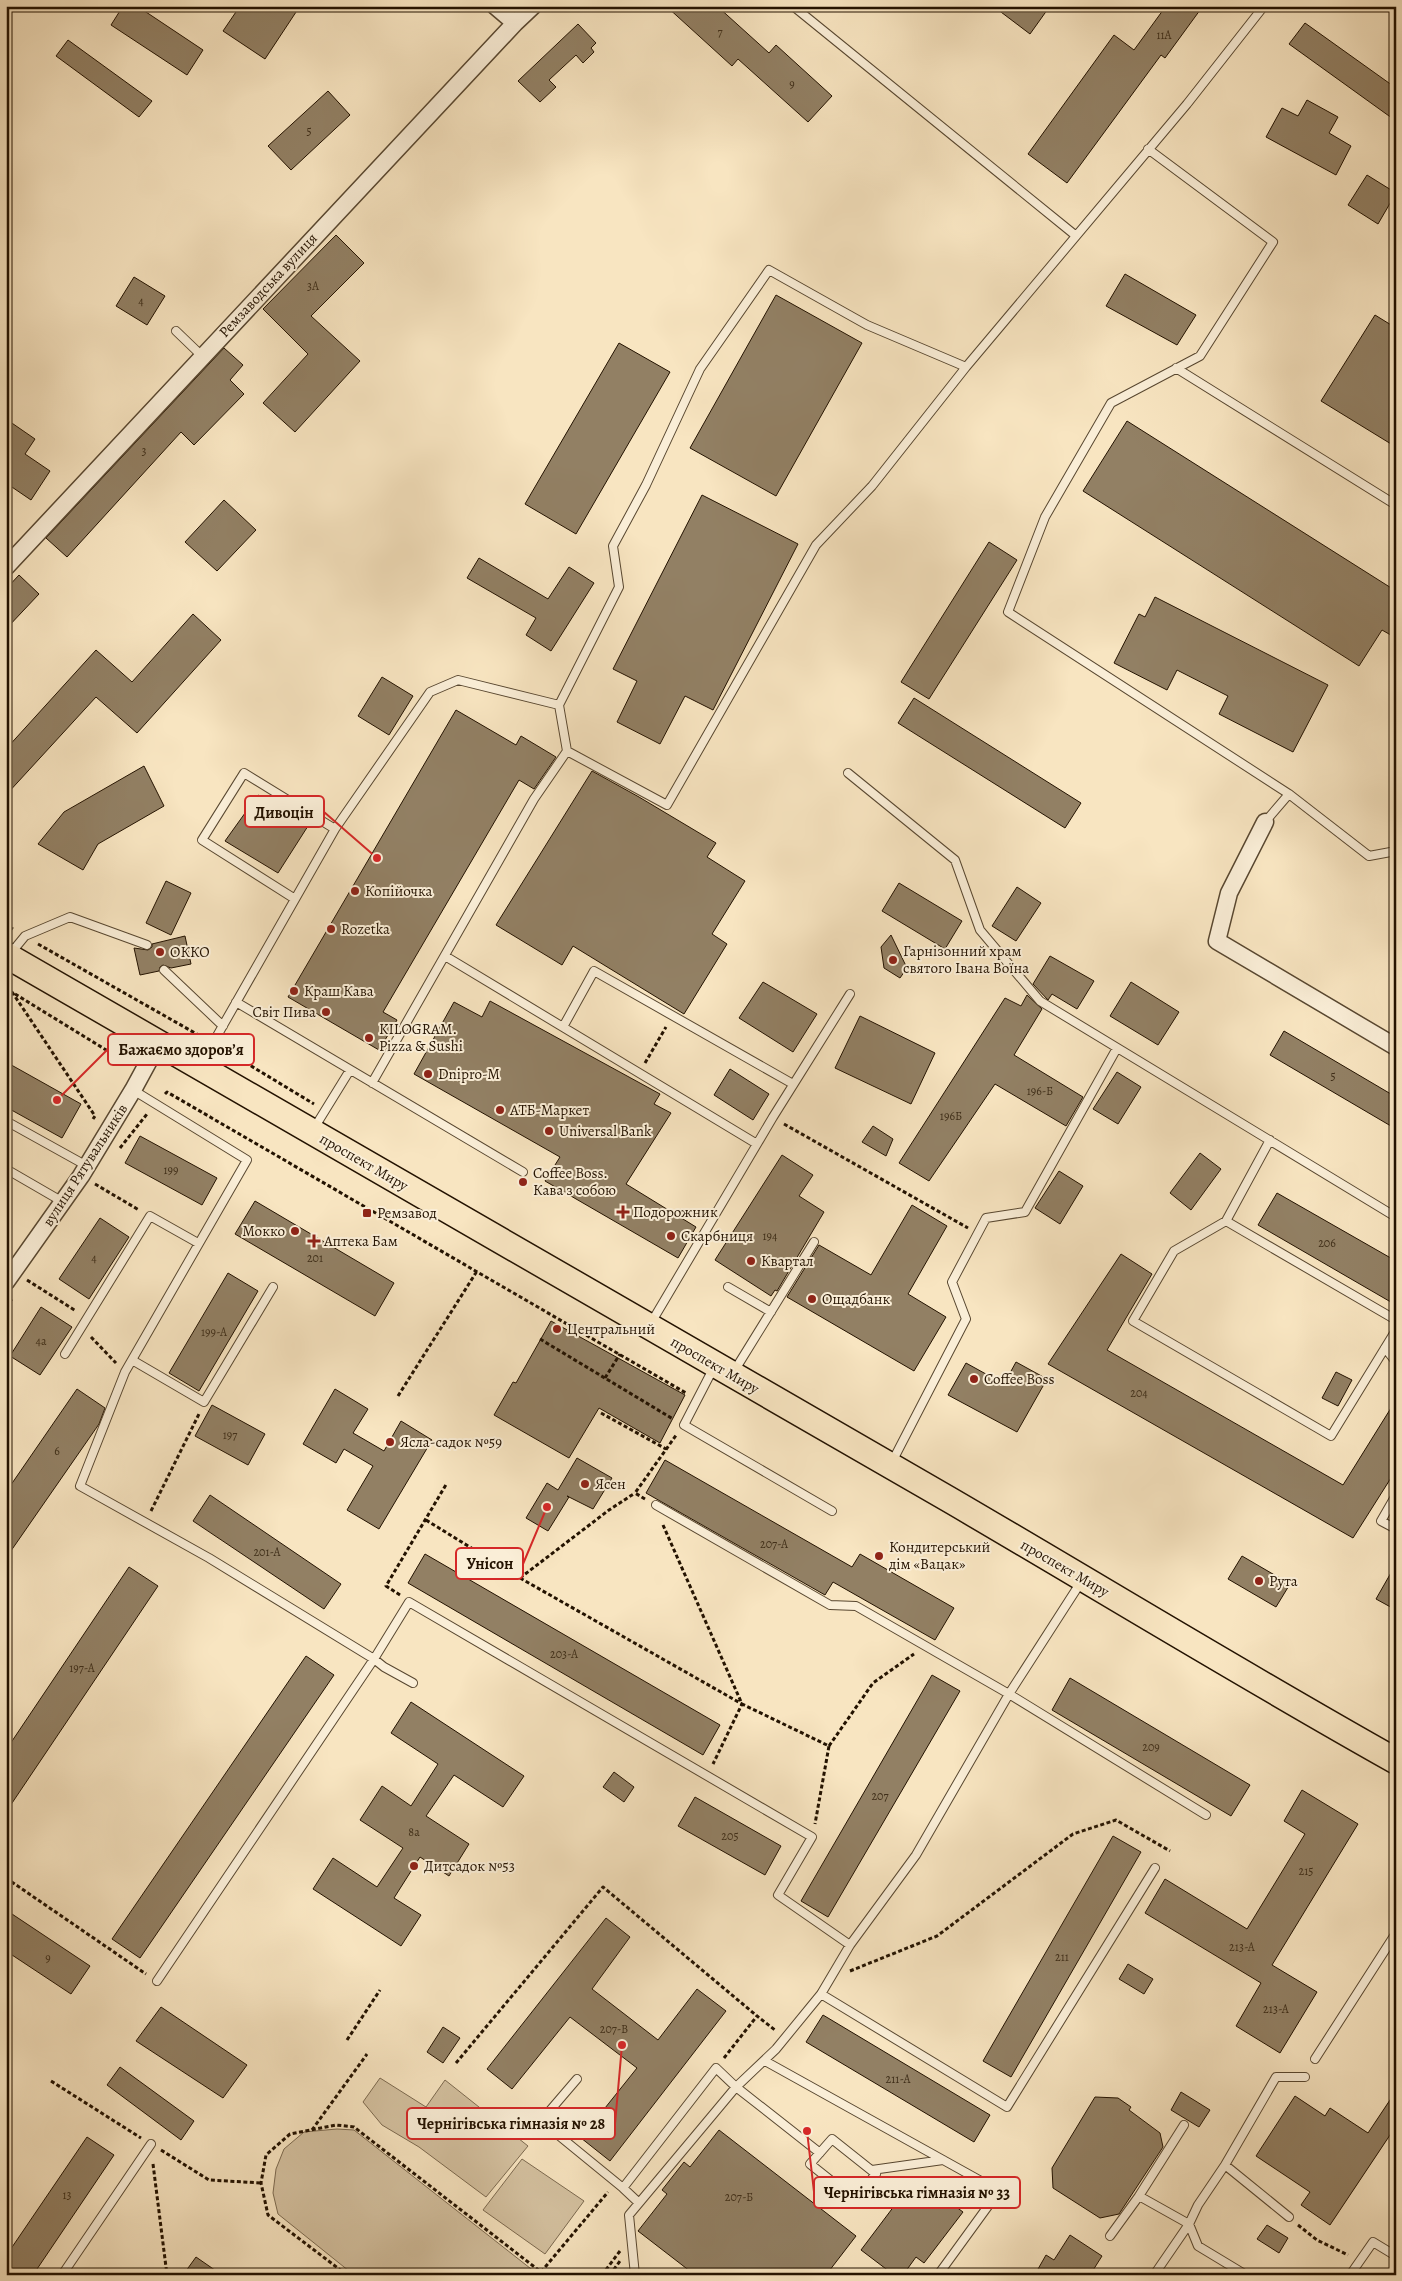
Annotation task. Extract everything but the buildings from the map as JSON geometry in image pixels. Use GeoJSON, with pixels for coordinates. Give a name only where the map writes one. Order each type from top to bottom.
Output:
{"type":"FeatureCollection","features":[{"type":"Feature","properties":{"kind":"main road","name":"проспект Миру"},"geometry":{"type":"LineString","coordinates":[[7,956],[723,1369],[1396,1761]]}},
{"type":"Feature","properties":{"kind":"street"},"geometry":{"type":"LineString","coordinates":[[496,6],[515,22]]}},
{"type":"Feature","properties":{"kind":"street","name":"Ремзаводська вулиця"},"geometry":{"type":"LineString","coordinates":[[6,566],[532,6]]}},
{"type":"Feature","properties":{"kind":"street"},"geometry":{"type":"LineString","coordinates":[[1265,822],[1229,893],[1218,941],[1396,1047]]}},
{"type":"Feature","properties":{"kind":"street","name":"вулиця Рятувальників"},"geometry":{"type":"LineString","coordinates":[[10,1277],[84,1171],[134,1090],[158,1044]]}},
{"type":"Feature","properties":{"kind":"lane"},"geometry":{"type":"LineString","coordinates":[[793,6],[1075,235]]}},
{"type":"Feature","properties":{"kind":"lane"},"geometry":{"type":"LineString","coordinates":[[567,751],[667,805],[816,545],[872,486],[1075,235],[1187,104],[1264,6]]}},
{"type":"Feature","properties":{"kind":"lane"},"geometry":{"type":"LineString","coordinates":[[1148,149],[1273,242],[1200,356],[1111,403],[1045,517],[1008,612],[1289,794],[1369,856],[1396,851]]}},
{"type":"Feature","properties":{"kind":"lane"},"geometry":{"type":"LineString","coordinates":[[372,1083],[534,800],[567,751],[559,706],[619,587],[614,546],[646,485],[700,370],[769,270],[867,325],[966,368]]}},
{"type":"Feature","properties":{"kind":"lane"},"geometry":{"type":"LineString","coordinates":[[176,332],[202,356]]}},
{"type":"Feature","properties":{"kind":"lane"},"geometry":{"type":"LineString","coordinates":[[1176,368],[1396,505]]}},
{"type":"Feature","properties":{"kind":"lane"},"geometry":{"type":"LineString","coordinates":[[199,1068],[335,829],[430,692],[458,680],[559,706]]}},
{"type":"Feature","properties":{"kind":"lane"},"geometry":{"type":"LineString","coordinates":[[295,899],[202,840],[244,773],[335,829]]}},
{"type":"Feature","properties":{"kind":"lane"},"geometry":{"type":"LineString","coordinates":[[848,773],[955,860],[980,930],[1040,1001],[1396,1217]]}},
{"type":"Feature","properties":{"kind":"lane"},"geometry":{"type":"LineString","coordinates":[[1265,822],[1289,794]]}},
{"type":"Feature","properties":{"kind":"lane"},"geometry":{"type":"LineString","coordinates":[[7,956],[25,936],[70,918],[147,945]]}},
{"type":"Feature","properties":{"kind":"lane"},"geometry":{"type":"LineString","coordinates":[[445,956],[758,1144]]}},
{"type":"Feature","properties":{"kind":"lane"},"geometry":{"type":"LineString","coordinates":[[164,970],[222,1026]]}},
{"type":"Feature","properties":{"kind":"lane"},"geometry":{"type":"LineString","coordinates":[[563,1027],[594,971],[793,1084]]}},
{"type":"Feature","properties":{"kind":"lane"},"geometry":{"type":"LineString","coordinates":[[649,1327],[773,1117],[850,994]]}},
{"type":"Feature","properties":{"kind":"lane"},"geometry":{"type":"LineString","coordinates":[[236,1002],[523,1172]]}},
{"type":"Feature","properties":{"kind":"lane"},"geometry":{"type":"LineString","coordinates":[[890,1466],[966,1319],[952,1282],[986,1218],[1025,1212],[1117,1048]]}},
{"type":"Feature","properties":{"kind":"lane"},"geometry":{"type":"LineString","coordinates":[[312,1132],[350,1070]]}},
{"type":"Feature","properties":{"kind":"lane"},"geometry":{"type":"LineString","coordinates":[[134,1090],[247,1160],[125,1372],[80,1486],[210,1558],[384,1667],[413,1683]]}},
{"type":"Feature","properties":{"kind":"lane"},"geometry":{"type":"LineString","coordinates":[[6,1121],[84,1171]]}},
{"type":"Feature","properties":{"kind":"lane"},"geometry":{"type":"LineString","coordinates":[[1270,1140],[1226,1221],[1174,1251],[1133,1321],[1331,1436],[1396,1330]]}},
{"type":"Feature","properties":{"kind":"lane"},"geometry":{"type":"LineString","coordinates":[[6,1169],[64,1202]]}},
{"type":"Feature","properties":{"kind":"lane"},"geometry":{"type":"LineString","coordinates":[[65,1354],[150,1216],[198,1243]]}},
{"type":"Feature","properties":{"kind":"lane"},"geometry":{"type":"LineString","coordinates":[[1226,1221],[1396,1320]]}},
{"type":"Feature","properties":{"kind":"lane"},"geometry":{"type":"LineString","coordinates":[[814,1242],[771,1312],[698,1399],[684,1425],[832,1512]]}},
{"type":"Feature","properties":{"kind":"lane"},"geometry":{"type":"LineString","coordinates":[[728,1287],[771,1312]]}},
{"type":"Feature","properties":{"kind":"lane"},"geometry":{"type":"LineString","coordinates":[[132,1360],[204,1402],[273,1288]]}},
{"type":"Feature","properties":{"kind":"lane"},"geometry":{"type":"LineString","coordinates":[[1385,1348],[1396,1362]]}},
{"type":"Feature","properties":{"kind":"lane"},"geometry":{"type":"LineString","coordinates":[[1396,1494],[1381,1521],[1396,1529]]}},
{"type":"Feature","properties":{"kind":"lane"},"geometry":{"type":"LineString","coordinates":[[656,1505],[830,1605],[856,1606],[1008,1694],[1206,1815]]}},
{"type":"Feature","properties":{"kind":"lane"},"geometry":{"type":"LineString","coordinates":[[635,2275],[629,2215],[736,2087],[765,2061],[821,1994],[850,1945],[916,1855],[1008,1694],[1083,1578]]}},
{"type":"Feature","properties":{"kind":"lane"},"geometry":{"type":"LineString","coordinates":[[157,1981],[374,1659],[408,1602],[812,1837],[778,1895],[850,1945]]}},
{"type":"Feature","properties":{"kind":"lane"},"geometry":{"type":"LineString","coordinates":[[821,1994],[1007,2107],[1155,1868]]}},
{"type":"Feature","properties":{"kind":"lane"},"geometry":{"type":"LineString","coordinates":[[1315,2059],[1396,1932]]}},
{"type":"Feature","properties":{"kind":"lane"},"geometry":{"type":"LineString","coordinates":[[765,2061],[999,2191],[938,2275]]}},
{"type":"Feature","properties":{"kind":"lane"},"geometry":{"type":"LineString","coordinates":[[623,2188],[716,2068],[736,2087],[820,2153]]}},
{"type":"Feature","properties":{"kind":"lane"},"geometry":{"type":"LineString","coordinates":[[1154,2275],[1189,2224],[1198,2205],[1225,2165],[1276,2077],[1305,2077]]}},
{"type":"Feature","properties":{"kind":"lane"},"geometry":{"type":"LineString","coordinates":[[577,2079],[541,2121],[639,2203]]}},
{"type":"Feature","properties":{"kind":"lane"},"geometry":{"type":"LineString","coordinates":[[1110,2236],[1139,2196],[1184,2125]]}},
{"type":"Feature","properties":{"kind":"lane"},"geometry":{"type":"LineString","coordinates":[[832,2139],[876,2174],[854,2199],[810,2164],[820,2153],[832,2139]]}},
{"type":"Feature","properties":{"kind":"lane"},"geometry":{"type":"LineString","coordinates":[[62,2275],[151,2144]]}},
{"type":"Feature","properties":{"kind":"lane"},"geometry":{"type":"LineString","coordinates":[[872,2170],[943,2160]]}},
{"type":"Feature","properties":{"kind":"lane"},"geometry":{"type":"LineString","coordinates":[[1225,2165],[1289,2217]]}},
{"type":"Feature","properties":{"kind":"lane"},"geometry":{"type":"LineString","coordinates":[[1139,2196],[1189,2224],[1198,2246],[1246,2275]]}},
{"type":"Feature","properties":{"kind":"lane"},"geometry":{"type":"LineString","coordinates":[[1350,2275],[1373,2242],[1396,2256]]}},
{"type":"Feature","properties":{"kind":"path"},"geometry":{"type":"LineString","coordinates":[[6,925],[325,1110]]}},
{"type":"Feature","properties":{"kind":"path"},"geometry":{"type":"LineString","coordinates":[[6,989],[143,1073]]}},
{"type":"Feature","properties":{"kind":"path"},"geometry":{"type":"LineString","coordinates":[[12,992],[94,1116],[90,1124]]}},
{"type":"Feature","properties":{"kind":"path"},"geometry":{"type":"LineString","coordinates":[[639,1073],[672,1016]]}},
{"type":"Feature","properties":{"kind":"path"},"geometry":{"type":"LineString","coordinates":[[167,1092],[698,1399]]}},
{"type":"Feature","properties":{"kind":"path"},"geometry":{"type":"LineString","coordinates":[[773,1117],[978,1234]]}},
{"type":"Feature","properties":{"kind":"path"},"geometry":{"type":"LineString","coordinates":[[84,1171],[150,1216]]}},
{"type":"Feature","properties":{"kind":"path"},"geometry":{"type":"LineString","coordinates":[[398,1396],[477,1271]]}},
{"type":"Feature","properties":{"kind":"path"},"geometry":{"type":"LineString","coordinates":[[10,1277],[88,1318]]}},
{"type":"Feature","properties":{"kind":"path"},"geometry":{"type":"LineString","coordinates":[[81,1328],[125,1372]]}},
{"type":"Feature","properties":{"kind":"path"},"geometry":{"type":"LineString","coordinates":[[520,1578],[609,1510],[635,1493],[684,1425],[540,1339]]}},
{"type":"Feature","properties":{"kind":"path"},"geometry":{"type":"LineString","coordinates":[[605,1378],[620,1354]]}},
{"type":"Feature","properties":{"kind":"path"},"geometry":{"type":"LineString","coordinates":[[145,1522],[204,1402]]}},
{"type":"Feature","properties":{"kind":"path"},"geometry":{"type":"LineString","coordinates":[[600,1413],[666,1449]]}},
{"type":"Feature","properties":{"kind":"path"},"geometry":{"type":"LineString","coordinates":[[408,1602],[386,1586],[447,1483]]}},
{"type":"Feature","properties":{"kind":"path"},"geometry":{"type":"LineString","coordinates":[[635,1493],[656,1505],[665,1530],[742,1704],[707,1776]]}},
{"type":"Feature","properties":{"kind":"path"},"geometry":{"type":"LineString","coordinates":[[426,1520],[520,1578],[742,1704],[829,1746]]}},
{"type":"Feature","properties":{"kind":"path"},"geometry":{"type":"LineString","coordinates":[[812,1837],[829,1746],[873,1682],[925,1646]]}},
{"type":"Feature","properties":{"kind":"path"},"geometry":{"type":"LineString","coordinates":[[829,1980],[937,1936],[1073,1834],[1116,1820],[1170,1851]]}},
{"type":"Feature","properties":{"kind":"path"},"geometry":{"type":"LineString","coordinates":[[6,1878],[157,1981]]}},
{"type":"Feature","properties":{"kind":"path"},"geometry":{"type":"LineString","coordinates":[[456,2063],[603,1887],[785,2038]]}},
{"type":"Feature","properties":{"kind":"path"},"geometry":{"type":"LineString","coordinates":[[347,2040],[380,1990]]}},
{"type":"Feature","properties":{"kind":"path"},"geometry":{"type":"LineString","coordinates":[[716,2068],[757,2016]]}},
{"type":"Feature","properties":{"kind":"path"},"geometry":{"type":"LineString","coordinates":[[312,2130],[367,2054]]}},
{"type":"Feature","properties":{"kind":"path"},"geometry":{"type":"LineString","coordinates":[[51,2081],[209,2180],[261,2183]]}},
{"type":"Feature","properties":{"kind":"path"},"geometry":{"type":"LineString","coordinates":[[347,2275],[268,2215],[261,2183],[266,2155],[290,2134],[336,2125],[354,2127],[541,2273],[616,2183]]}},
{"type":"Feature","properties":{"kind":"path"},"geometry":{"type":"LineString","coordinates":[[151,2144],[167,2275]]}},
{"type":"Feature","properties":{"kind":"path"},"geometry":{"type":"LineString","coordinates":[[1289,2217],[1317,2240],[1360,2260]]}},
{"type":"Feature","properties":{"kind":"path"},"geometry":{"type":"LineString","coordinates":[[602,2275],[631,2235]]}},
{"type":"Feature","properties":{"kind":"shaded area"},"geometry":{"type":"Polygon","coordinates":[[[380,2078],[426,2107],[445,2080],[528,2146],[486,2197],[419,2147],[382,2125],[363,2102],[380,2078]]]}},
{"type":"Feature","properties":{"kind":"shaded area"},"geometry":{"type":"Polygon","coordinates":[[[337,2129],[354,2130],[535,2272],[535,2275],[354,2275],[278,2214],[273,2193],[276,2169],[284,2149],[304,2132],[337,2129]]]}},
{"type":"Feature","properties":{"kind":"shaded area"},"geometry":{"type":"Polygon","coordinates":[[[522,2159],[584,2201],[545,2254],[483,2210],[522,2159]]]}},
{"type":"Feature","properties":{"kind":"place","name":"Дивоцін"},"geometry":{"type":"Point","coordinates":[377,858]}},
{"type":"Feature","properties":{"kind":"place","name":"Копійочка"},"geometry":{"type":"Point","coordinates":[355,891]}},
{"type":"Feature","properties":{"kind":"place","name":"Rozetka"},"geometry":{"type":"Point","coordinates":[331,929]}},
{"type":"Feature","properties":{"kind":"place","name":"ОККО"},"geometry":{"type":"Point","coordinates":[160,952]}},
{"type":"Feature","properties":{"kind":"place","name":"Гарнізонний храм святого Івана Воїна"},"geometry":{"type":"Point","coordinates":[893,960]}},
{"type":"Feature","properties":{"kind":"place","name":"Краш Кава"},"geometry":{"type":"Point","coordinates":[294,991]}},
{"type":"Feature","properties":{"kind":"place","name":"Світ Пива"},"geometry":{"type":"Point","coordinates":[326,1012]}},
{"type":"Feature","properties":{"kind":"place","name":"KILOGRAM. Pizza & Sushi"},"geometry":{"type":"Point","coordinates":[369,1038]}},
{"type":"Feature","properties":{"kind":"place","name":"Dnipro-M"},"geometry":{"type":"Point","coordinates":[428,1074]}},
{"type":"Feature","properties":{"kind":"place","name":"Бажаємо здоров’я"},"geometry":{"type":"Point","coordinates":[57,1100]}},
{"type":"Feature","properties":{"kind":"place","name":"АТБ-Маркет"},"geometry":{"type":"Point","coordinates":[500,1110]}},
{"type":"Feature","properties":{"kind":"place","name":"Universal Bank"},"geometry":{"type":"Point","coordinates":[549,1131]}},
{"type":"Feature","properties":{"kind":"place","name":"Coffee Boss. Кава з собою"},"geometry":{"type":"Point","coordinates":[523,1182]}},
{"type":"Feature","properties":{"kind":"place","name":"Подорожник"},"geometry":{"type":"Point","coordinates":[623,1212]}},
{"type":"Feature","properties":{"kind":"place","name":"Ремзавод"},"geometry":{"type":"Point","coordinates":[367,1213]}},
{"type":"Feature","properties":{"kind":"place","name":"Мокко"},"geometry":{"type":"Point","coordinates":[295,1231]}},
{"type":"Feature","properties":{"kind":"place","name":"Скарбниця"},"geometry":{"type":"Point","coordinates":[671,1236]}},
{"type":"Feature","properties":{"kind":"place","name":"Аптека Бам"},"geometry":{"type":"Point","coordinates":[314,1241]}},
{"type":"Feature","properties":{"kind":"place","name":"Квартал"},"geometry":{"type":"Point","coordinates":[751,1261]}},
{"type":"Feature","properties":{"kind":"place","name":"Ощадбанк"},"geometry":{"type":"Point","coordinates":[812,1299]}},
{"type":"Feature","properties":{"kind":"place","name":"Центральний"},"geometry":{"type":"Point","coordinates":[557,1329]}},
{"type":"Feature","properties":{"kind":"place","name":"Coffee Boss"},"geometry":{"type":"Point","coordinates":[974,1379]}},
{"type":"Feature","properties":{"kind":"place","name":"Ясла-садок №59"},"geometry":{"type":"Point","coordinates":[390,1442]}},
{"type":"Feature","properties":{"kind":"place","name":"Ясен"},"geometry":{"type":"Point","coordinates":[585,1484]}},
{"type":"Feature","properties":{"kind":"place","name":"Унісон"},"geometry":{"type":"Point","coordinates":[547,1507]}},
{"type":"Feature","properties":{"kind":"place","name":"Кондитерський дім «Вацак»"},"geometry":{"type":"Point","coordinates":[879,1556]}},
{"type":"Feature","properties":{"kind":"place","name":"Рута"},"geometry":{"type":"Point","coordinates":[1259,1581]}},
{"type":"Feature","properties":{"kind":"place","name":"Дитсадок №53"},"geometry":{"type":"Point","coordinates":[414,1866]}},
{"type":"Feature","properties":{"kind":"place","name":"Чернігівська гімназія № 28"},"geometry":{"type":"Point","coordinates":[622,2045]}},
{"type":"Feature","properties":{"kind":"place","name":"Чернігівська гімназія № 33"},"geometry":{"type":"Point","coordinates":[807,2131]}}]}
